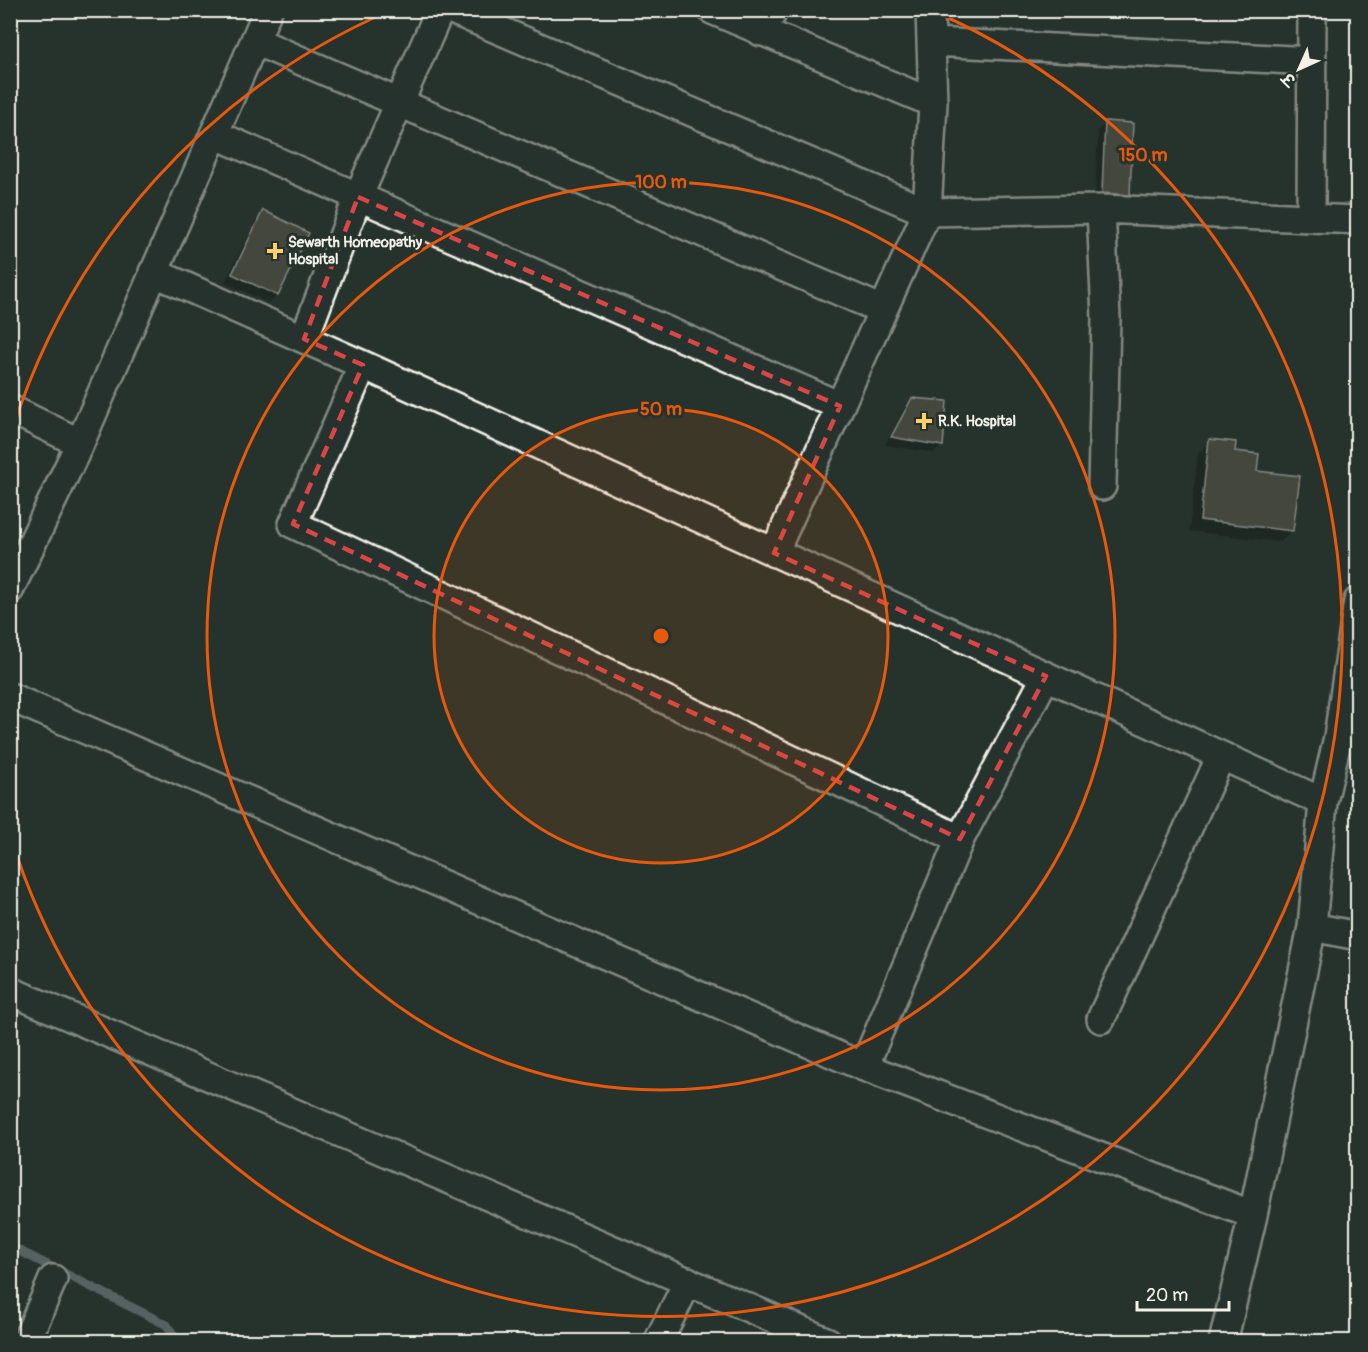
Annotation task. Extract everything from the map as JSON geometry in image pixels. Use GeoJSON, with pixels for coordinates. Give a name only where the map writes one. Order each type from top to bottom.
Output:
{"type":"FeatureCollection","features":[{"type":"Feature","properties":{"kind":"street"},"geometry":{"type":"LineString","coordinates":[[10,589],[80,443],[268,10]]}},
{"type":"Feature","properties":{"kind":"street"},"geometry":{"type":"LineString","coordinates":[[304,339],[358,197],[440,10]]}},
{"type":"Feature","properties":{"kind":"street"},"geometry":{"type":"LineString","coordinates":[[452,10],[927,213],[1101,209],[1358,220]]}},
{"type":"Feature","properties":{"kind":"street"},"geometry":{"type":"LineString","coordinates":[[712,10],[768,21],[933,103]]}},
{"type":"Feature","properties":{"kind":"street"},"geometry":{"type":"LineString","coordinates":[[774,553],[927,213],[933,103],[930,10]]}},
{"type":"Feature","properties":{"kind":"street"},"geometry":{"type":"LineString","coordinates":[[1311,218],[1312,10]]}},
{"type":"Feature","properties":{"kind":"street"},"geometry":{"type":"LineString","coordinates":[[255,41],[883,310]]}},
{"type":"Feature","properties":{"kind":"street"},"geometry":{"type":"LineString","coordinates":[[932,42],[1312,61]]}},
{"type":"Feature","properties":{"kind":"street"},"geometry":{"type":"LineString","coordinates":[[214,134],[840,406]]}},
{"type":"Feature","properties":{"kind":"street"},"geometry":{"type":"LineString","coordinates":[[1101,209],[1106,318],[1102,486]]}},
{"type":"Feature","properties":{"kind":"street"},"geometry":{"type":"LineString","coordinates":[[153,272],[363,365],[1323,802]]}},
{"type":"Feature","properties":{"kind":"street"},"geometry":{"type":"LineString","coordinates":[[363,365],[293,524],[960,839]]}},
{"type":"Feature","properties":{"kind":"street"},"geometry":{"type":"LineString","coordinates":[[10,409],[80,443]]}},
{"type":"Feature","properties":{"kind":"street"},"geometry":{"type":"LineString","coordinates":[[1223,1341],[1252,1215],[1312,927],[1323,802],[1348,738],[1358,601]]}},
{"type":"Feature","properties":{"kind":"street"},"geometry":{"type":"LineString","coordinates":[[864,1067],[960,839],[1046,676]]}},
{"type":"Feature","properties":{"kind":"street"},"geometry":{"type":"LineString","coordinates":[[10,697],[864,1067],[1252,1215]]}},
{"type":"Feature","properties":{"kind":"street"},"geometry":{"type":"LineString","coordinates":[[1101,1020],[1221,756]]}},
{"type":"Feature","properties":{"kind":"street"},"geometry":{"type":"LineString","coordinates":[[1312,927],[1358,936]]}},
{"type":"Feature","properties":{"kind":"street"},"geometry":{"type":"LineString","coordinates":[[10,992],[828,1341]]}},
{"type":"Feature","properties":{"kind":"street"},"geometry":{"type":"LineString","coordinates":[[26,1341],[53,1279]]}},
{"type":"Feature","properties":{"kind":"street"},"geometry":{"type":"LineString","coordinates":[[658,1341],[688,1281]]}},
{"type":"Feature","properties":{"kind":"highlighted area"},"geometry":{"type":"Polygon","coordinates":[[[358,197],[840,406],[774,553],[1046,676],[960,839],[293,524],[363,365],[304,339],[358,197]]]}},
{"type":"Feature","properties":{"kind":"building"},"geometry":{"type":"Polygon","coordinates":[[[1105,121],[1133,123],[1130,195],[1102,193],[1105,121]]]}},
{"type":"Feature","properties":{"kind":"building"},"geometry":{"type":"Polygon","coordinates":[[[263,210],[309,233],[278,296],[232,274],[263,210]]]}},
{"type":"Feature","properties":{"kind":"building"},"geometry":{"type":"Polygon","coordinates":[[[912,398],[947,401],[943,446],[891,437],[912,398]]]}},
{"type":"Feature","properties":{"kind":"building"},"geometry":{"type":"Polygon","coordinates":[[[1209,439],[1236,442],[1235,451],[1259,454],[1257,471],[1300,476],[1293,531],[1200,520],[1209,439]]]}},
{"type":"Feature","properties":{"kind":"waterway"},"geometry":{"type":"LineString","coordinates":[[10,1246],[167,1325],[178,1342]]}},
{"type":"Feature","properties":{"kind":"place","name":"Sewarth Homeopathy Hospital"},"geometry":{"type":"Point","coordinates":[275,251]}},
{"type":"Feature","properties":{"kind":"place","name":"R.K. Hospital"},"geometry":{"type":"Point","coordinates":[924,421]}}]}
